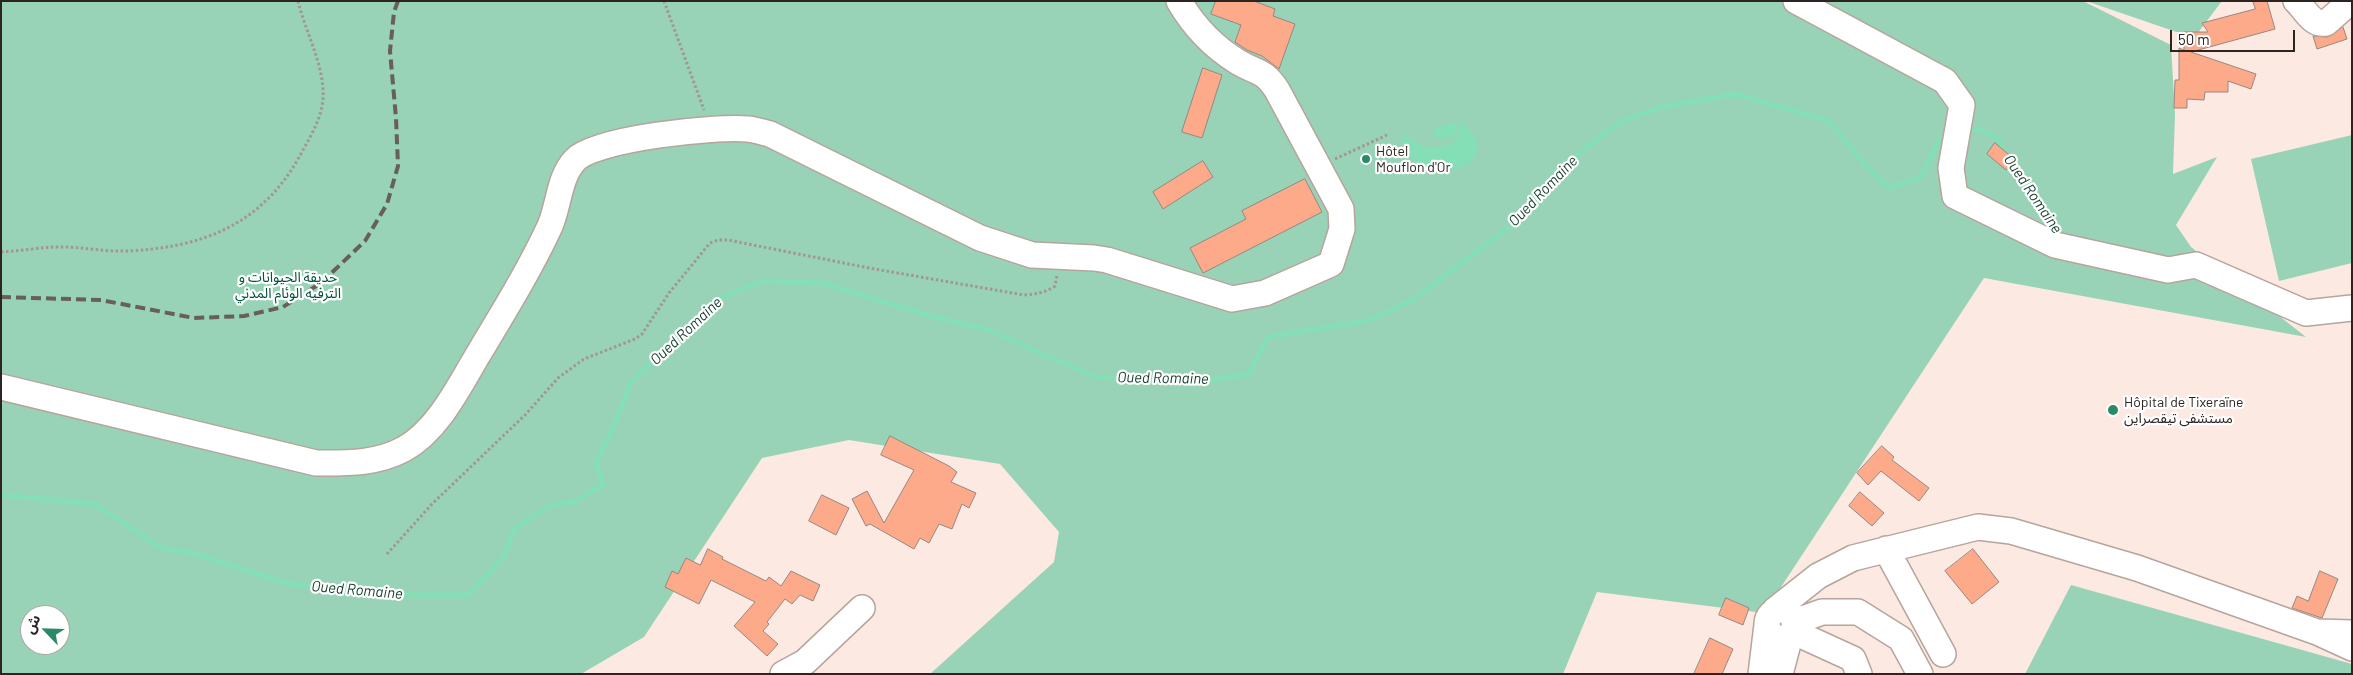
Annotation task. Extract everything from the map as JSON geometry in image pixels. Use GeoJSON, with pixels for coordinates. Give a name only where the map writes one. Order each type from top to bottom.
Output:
{"type":"FeatureCollection","features":[{"type":"Feature","properties":{"kind":"street"},"geometry":{"type":"LineString","coordinates":[[1,387],[316,463],[361,463],[388,456],[418,440],[438,417],[455,392],[521,284],[554,218],[563,183],[576,159],[588,152],[626,142],[675,133],[711,130],[748,129],[770,134],[980,238],[1024,253],[1107,260],[1232,299],[1265,293],[1331,264],[1342,229],[1342,209],[1267,76],[1239,62],[1212,44],[1191,22],[1180,1]]}},
{"type":"Feature","properties":{"kind":"street"},"geometry":{"type":"LineString","coordinates":[[1796,1],[1945,81],[1962,105],[1951,168],[1955,196],[2055,245],[2168,270],[2196,265],[2306,313],[2352,308]]}},
{"type":"Feature","properties":{"kind":"street"},"geometry":{"type":"LineString","coordinates":[[2296,1],[2314,21],[2321,24],[2326,22],[2350,1]]}},
{"type":"Feature","properties":{"kind":"street"},"geometry":{"type":"LineString","coordinates":[[1761,674],[1785,623],[1879,551],[1978,526],[2011,531],[2137,568],[2317,632],[2352,648]]}},
{"type":"Feature","properties":{"kind":"street"},"geometry":{"type":"LineString","coordinates":[[1879,551],[1942,654]]}},
{"type":"Feature","properties":{"kind":"street"},"geometry":{"type":"LineString","coordinates":[[783,674],[805,662],[862,608]]}},
{"type":"Feature","properties":{"kind":"street"},"geometry":{"type":"LineString","coordinates":[[1785,623],[1822,612],[1858,612],[1901,639],[1920,674]]}},
{"type":"Feature","properties":{"kind":"street"},"geometry":{"type":"LineString","coordinates":[[1780,674],[1785,623]]}},
{"type":"Feature","properties":{"kind":"street"},"geometry":{"type":"LineString","coordinates":[[1785,623],[1853,659],[1859,674]]}},
{"type":"Feature","properties":{"kind":"street"},"geometry":{"type":"LineString","coordinates":[[2317,632],[2352,633]]}},
{"type":"Feature","properties":{"kind":"path"},"geometry":{"type":"LineString","coordinates":[[1,252],[54,247],[125,251],[164,247],[213,236],[240,222],[258,208],[276,191],[293,168],[312,133],[322,107],[323,89],[318,64],[298,1]]}},
{"type":"Feature","properties":{"kind":"path"},"geometry":{"type":"LineString","coordinates":[[664,1],[711,130]]}},
{"type":"Feature","properties":{"kind":"path"},"geometry":{"type":"LineString","coordinates":[[1318,166],[1387,135]]}},
{"type":"Feature","properties":{"kind":"path"},"geometry":{"type":"LineString","coordinates":[[387,554],[432,504],[526,414],[558,378],[584,359],[635,339],[642,334],[669,293],[710,243],[718,240],[728,240],[869,268],[1024,294],[1037,294],[1055,286],[1058,257]]}},
{"type":"Feature","properties":{"kind":"green space","name":"حديقة الحيوانات و الترفيه الوئام المدني"},"geometry":{"type":"Polygon","coordinates":[[[1,1],[2083,1],[2171,45],[2175,114],[2173,174],[2217,157],[2176,225],[2191,247],[2306,337],[1984,278],[1764,613],[1597,592],[1563,674],[930,674],[1054,562],[1059,532],[1000,464],[849,440],[762,458],[644,637],[581,674],[1,674],[1,1]]]}},
{"type":"Feature","properties":{"kind":"green space"},"geometry":{"type":"Polygon","coordinates":[[[2086,1],[2222,1],[2194,38],[2086,1]]]}},
{"type":"Feature","properties":{"kind":"green space"},"geometry":{"type":"Polygon","coordinates":[[[2352,135],[2352,263],[2279,281],[2251,159],[2352,135]]]}},
{"type":"Feature","properties":{"kind":"green space"},"geometry":{"type":"Polygon","coordinates":[[[2071,585],[2352,664],[2352,674],[2025,674],[2071,585]]]}},
{"type":"Feature","properties":{"kind":"shaded area"},"geometry":{"type":"Polygon","coordinates":[[[1459,121],[1473,133],[1478,151],[1469,164],[1453,169],[1432,171],[1417,164],[1400,139],[1401,136],[1405,135],[1426,147],[1446,146],[1452,143],[1459,134],[1459,121]]]}},
{"type":"Feature","properties":{"kind":"shaded area"},"geometry":{"type":"Polygon","coordinates":[[[1455,123],[1458,128],[1456,136],[1440,139],[1435,137],[1433,132],[1437,127],[1455,123]]]}},
{"type":"Feature","properties":{"kind":"building"},"geometry":{"type":"Polygon","coordinates":[[[1216,1],[1254,1],[1275,9],[1273,16],[1295,24],[1279,69],[1262,56],[1247,50],[1235,42],[1241,25],[1211,14],[1216,1]]]}},
{"type":"Feature","properties":{"kind":"building"},"geometry":{"type":"Polygon","coordinates":[[[2253,1],[2267,1],[2275,29],[2191,52],[2256,74],[2251,89],[2228,81],[2228,92],[2205,92],[2204,100],[2187,99],[2187,108],[2174,108],[2175,80],[2179,80],[2179,48],[2184,50],[2184,32],[2208,32],[2202,23],[2255,9],[2253,1]]]}},
{"type":"Feature","properties":{"kind":"building"},"geometry":{"type":"Polygon","coordinates":[[[2343,27],[2347,39],[2317,49],[2313,36],[2327,37],[2343,27]]]}},
{"type":"Feature","properties":{"kind":"building"},"geometry":{"type":"Polygon","coordinates":[[[1203,68],[1222,75],[1202,138],[1182,132],[1203,68]]]}},
{"type":"Feature","properties":{"kind":"building"},"geometry":{"type":"Polygon","coordinates":[[[1995,143],[2014,159],[2006,170],[1987,154],[1995,143]]]}},
{"type":"Feature","properties":{"kind":"building"},"geometry":{"type":"Polygon","coordinates":[[[1203,161],[1213,177],[1163,209],[1153,192],[1203,161]]]}},
{"type":"Feature","properties":{"kind":"building"},"geometry":{"type":"Polygon","coordinates":[[[1305,179],[1322,212],[1203,273],[1190,248],[1246,219],[1242,211],[1305,179]]]}},
{"type":"Feature","properties":{"kind":"building"},"geometry":{"type":"Polygon","coordinates":[[[890,436],[949,466],[957,472],[951,482],[976,493],[969,508],[962,504],[952,529],[939,524],[929,543],[920,538],[914,549],[870,524],[866,526],[852,499],[867,491],[884,523],[914,470],[881,455],[890,436]]]}},
{"type":"Feature","properties":{"kind":"building"},"geometry":{"type":"Polygon","coordinates":[[[1882,446],[1894,457],[1892,460],[1929,488],[1919,501],[1881,471],[1868,485],[1857,473],[1882,446]]]}},
{"type":"Feature","properties":{"kind":"building"},"geometry":{"type":"Polygon","coordinates":[[[1860,492],[1884,513],[1872,526],[1849,506],[1860,492]]]}},
{"type":"Feature","properties":{"kind":"building"},"geometry":{"type":"Polygon","coordinates":[[[822,495],[849,508],[836,535],[809,521],[822,495]]]}},
{"type":"Feature","properties":{"kind":"building"},"geometry":{"type":"Polygon","coordinates":[[[708,549],[723,557],[722,559],[766,581],[769,577],[781,586],[791,571],[820,585],[813,601],[800,595],[792,604],[785,599],[767,622],[769,624],[763,631],[778,644],[767,656],[734,626],[755,602],[711,580],[699,604],[665,587],[672,571],[678,574],[686,558],[700,565],[708,549]]]}},
{"type":"Feature","properties":{"kind":"building"},"geometry":{"type":"Polygon","coordinates":[[[1973,549],[1999,582],[1972,604],[1945,571],[1973,549]]]}},
{"type":"Feature","properties":{"kind":"building"},"geometry":{"type":"Polygon","coordinates":[[[2320,571],[2338,579],[2322,618],[2292,608],[2297,596],[2308,601],[2320,571]]]}},
{"type":"Feature","properties":{"kind":"building"},"geometry":{"type":"Polygon","coordinates":[[[1726,598],[1749,608],[1743,625],[1719,615],[1726,598]]]}},
{"type":"Feature","properties":{"kind":"building"},"geometry":{"type":"Polygon","coordinates":[[[1710,638],[1733,649],[1722,674],[1694,674],[1710,638]]]}},
{"type":"Feature","properties":{"kind":"waterway","name":"Oued Romaine"},"geometry":{"type":"LineString","coordinates":[[1,495],[95,504],[161,548],[189,552],[286,583],[380,595],[468,595],[503,558],[514,529],[550,505],[574,502],[603,485],[596,463],[612,430],[631,382],[722,297],[762,281],[822,283],[927,315],[989,330],[1095,377],[1199,382],[1249,374],[1268,337],[1371,320],[1414,299],[1517,221],[1573,158],[1620,122],[1658,108],[1735,94],[1829,121],[1863,163],[1889,188],[1921,177],[1940,139],[1949,135]]}},
{"type":"Feature","properties":{"kind":"waterway","name":"Oued Romaine"},"geometry":{"type":"LineString","coordinates":[[1964,130],[1978,129],[1997,137],[2010,164],[2041,203],[2064,238]]}},
{"type":"Feature","properties":{"kind":"railway"},"geometry":{"type":"LineString","coordinates":[[1,297],[101,300],[194,318],[244,316],[283,307],[321,283],[365,241],[387,204],[398,166],[390,51],[394,12],[398,1]]}},
{"type":"Feature","properties":{"kind":"place","name":"Hôtel Mouflon d'Or"},"geometry":{"type":"Point","coordinates":[1366,159]}},
{"type":"Feature","properties":{"kind":"place","name":"Hôpital de Tixeraïne مستشفى تيقصراين"},"geometry":{"type":"Point","coordinates":[2113,410]}}]}
